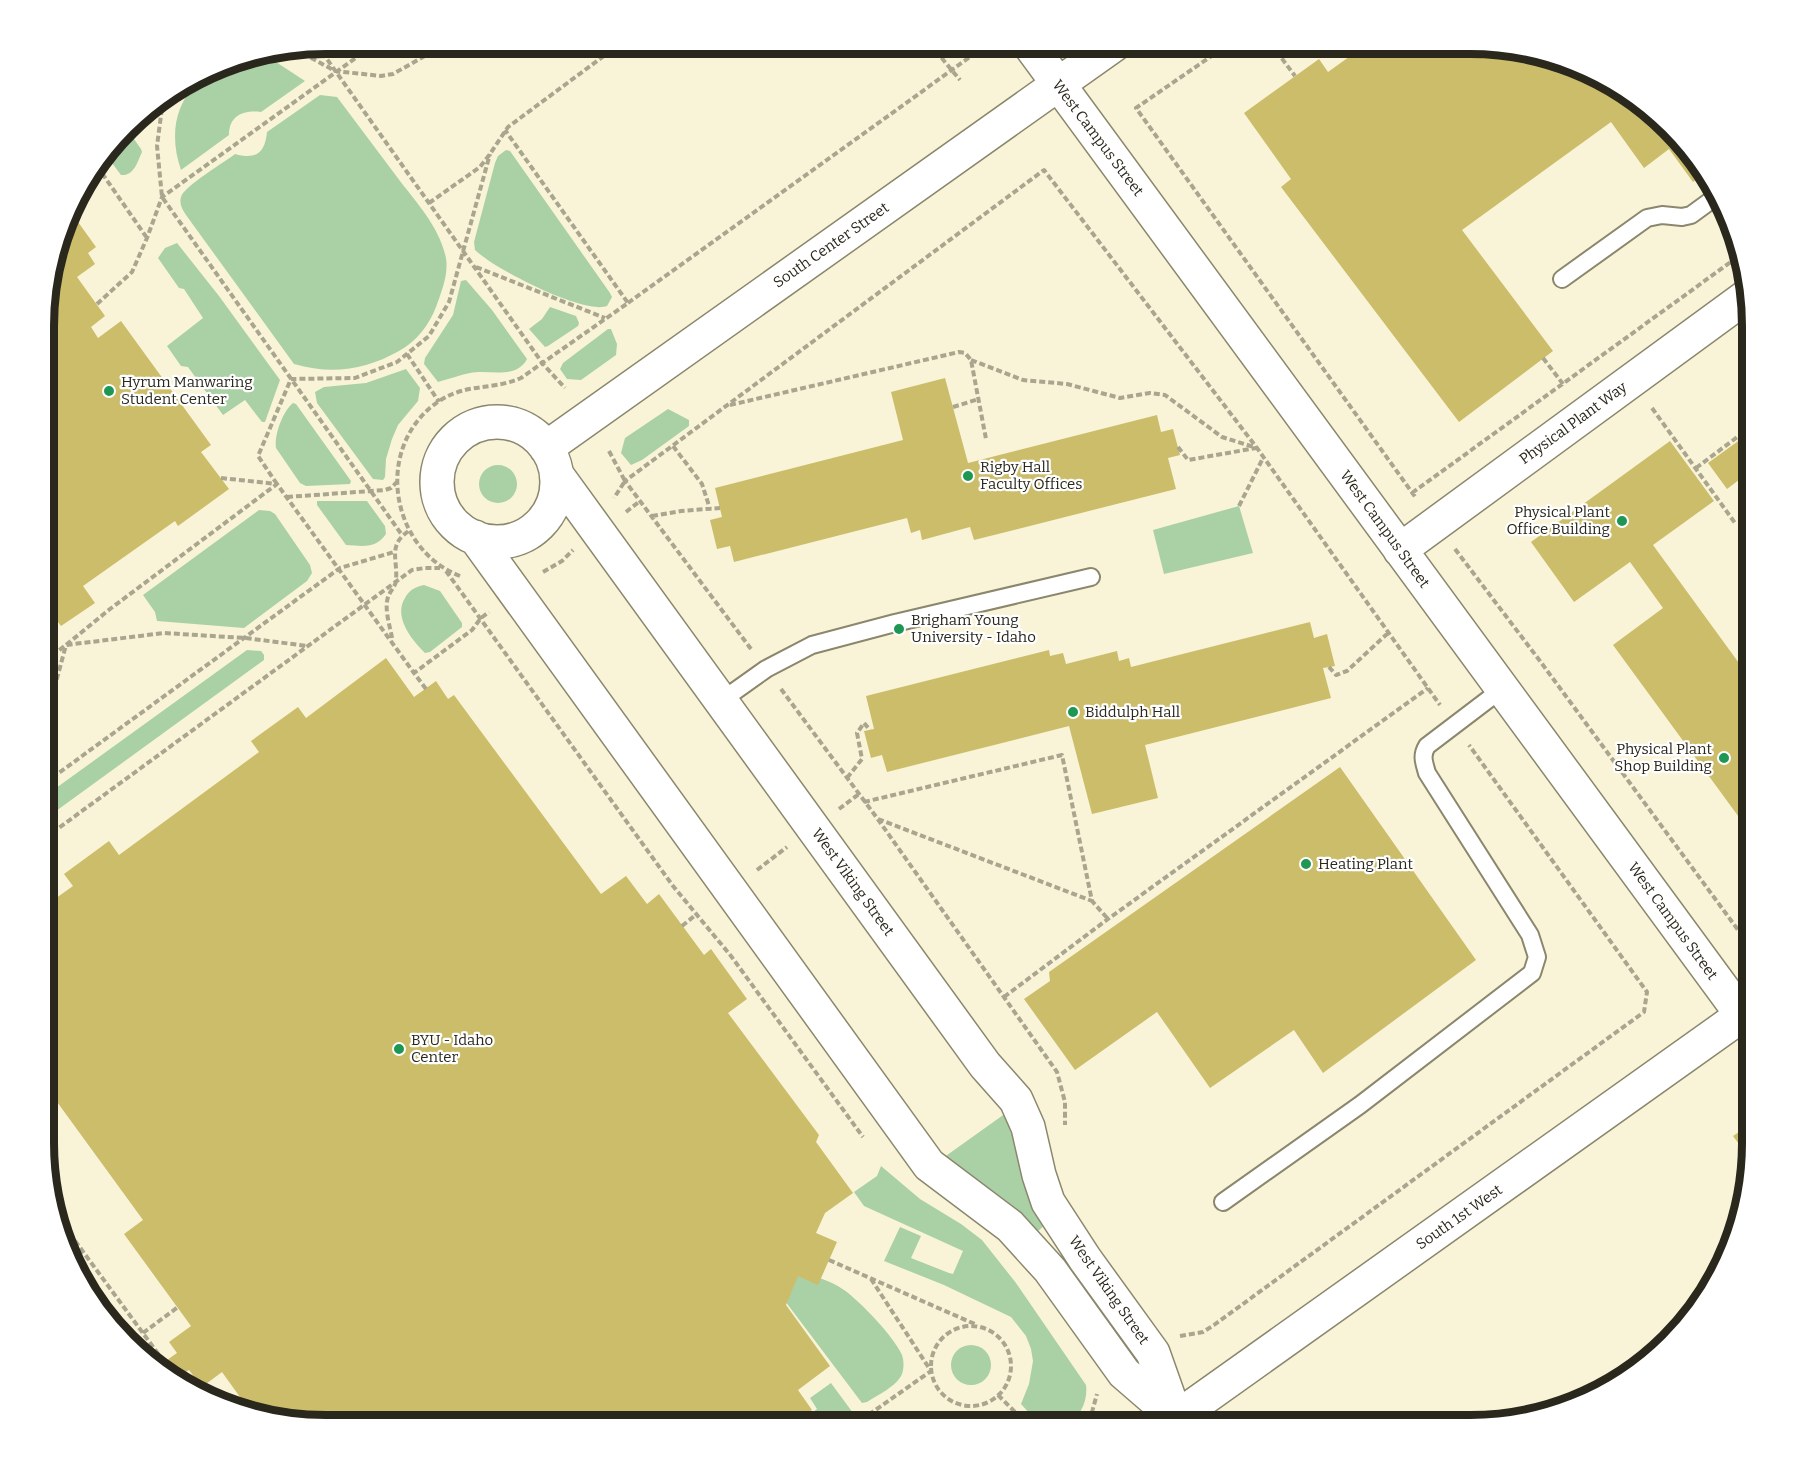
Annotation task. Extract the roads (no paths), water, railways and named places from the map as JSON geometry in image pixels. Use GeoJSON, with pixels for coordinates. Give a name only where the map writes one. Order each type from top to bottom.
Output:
{"type":"FeatureCollection","features":[{"type":"Feature","properties":{"kind":"street","name":"West Campus Street"},"geometry":{"type":"LineString","coordinates":[[1036,54],[1502,689],[1742,1005]]}},
{"type":"Feature","properties":{"kind":"street","name":"South Center Street"},"geometry":{"type":"LineString","coordinates":[[551,461],[1101,54]]}},
{"type":"Feature","properties":{"kind":"street","name":"Physical Plant Way"},"geometry":{"type":"LineString","coordinates":[[1400,549],[1741,301]]}},
{"type":"Feature","properties":{"kind":"street"},"geometry":{"type":"LineString","coordinates":[[496,421],[516,424],[533,433],[551,461],[557,491],[551,508],[539,525],[523,536],[504,542],[484,542],[465,533],[451,520],[441,503],[436,484],[439,465],[447,448],[460,433],[477,424],[496,421]]}},
{"type":"Feature","properties":{"kind":"street","name":"West Viking Street"},"geometry":{"type":"LineString","coordinates":[[551,461],[595,528],[985,1065],[1016,1100],[1028,1127],[1048,1202],[1085,1259],[1153,1353],[1172,1415]]}},
{"type":"Feature","properties":{"kind":"street"},"geometry":{"type":"LineString","coordinates":[[475,537],[929,1165],[1010,1226],[1050,1270],[1124,1373],[1167,1415]]}},
{"type":"Feature","properties":{"kind":"street","name":"South 1st West"},"geometry":{"type":"LineString","coordinates":[[1186,1415],[1742,1016]]}},
{"type":"Feature","properties":{"kind":"lane"},"geometry":{"type":"LineString","coordinates":[[1562,279],[1647,218],[1662,215],[1682,217],[1691,215],[1711,200]]}},
{"type":"Feature","properties":{"kind":"lane"},"geometry":{"type":"LineString","coordinates":[[722,701],[766,669],[812,645],[1091,577]]}},
{"type":"Feature","properties":{"kind":"lane"},"geometry":{"type":"LineString","coordinates":[[1223,1202],[1360,1105],[1532,973],[1537,957],[1530,935],[1427,773],[1423,753],[1427,746],[1502,689]]}},
{"type":"Feature","properties":{"kind":"place","name":"Hyrum Manwaring Student Center"},"geometry":{"type":"Point","coordinates":[109,391]}},
{"type":"Feature","properties":{"kind":"place","name":"Rigby Hall Faculty Offices"},"geometry":{"type":"Point","coordinates":[968,476]}},
{"type":"Feature","properties":{"kind":"place","name":"Physical Plant Office Building"},"geometry":{"type":"Point","coordinates":[1622,521]}},
{"type":"Feature","properties":{"kind":"place","name":"Brigham Young University - Idaho"},"geometry":{"type":"Point","coordinates":[899,629]}},
{"type":"Feature","properties":{"kind":"place","name":"Biddulph Hall"},"geometry":{"type":"Point","coordinates":[1073,712]}},
{"type":"Feature","properties":{"kind":"place","name":"Physical Plant Shop Building"},"geometry":{"type":"Point","coordinates":[1724,758]}},
{"type":"Feature","properties":{"kind":"place","name":"Heating Plant"},"geometry":{"type":"Point","coordinates":[1306,864]}},
{"type":"Feature","properties":{"kind":"place","name":"BYU - Idaho Center"},"geometry":{"type":"Point","coordinates":[399,1049]}}]}
